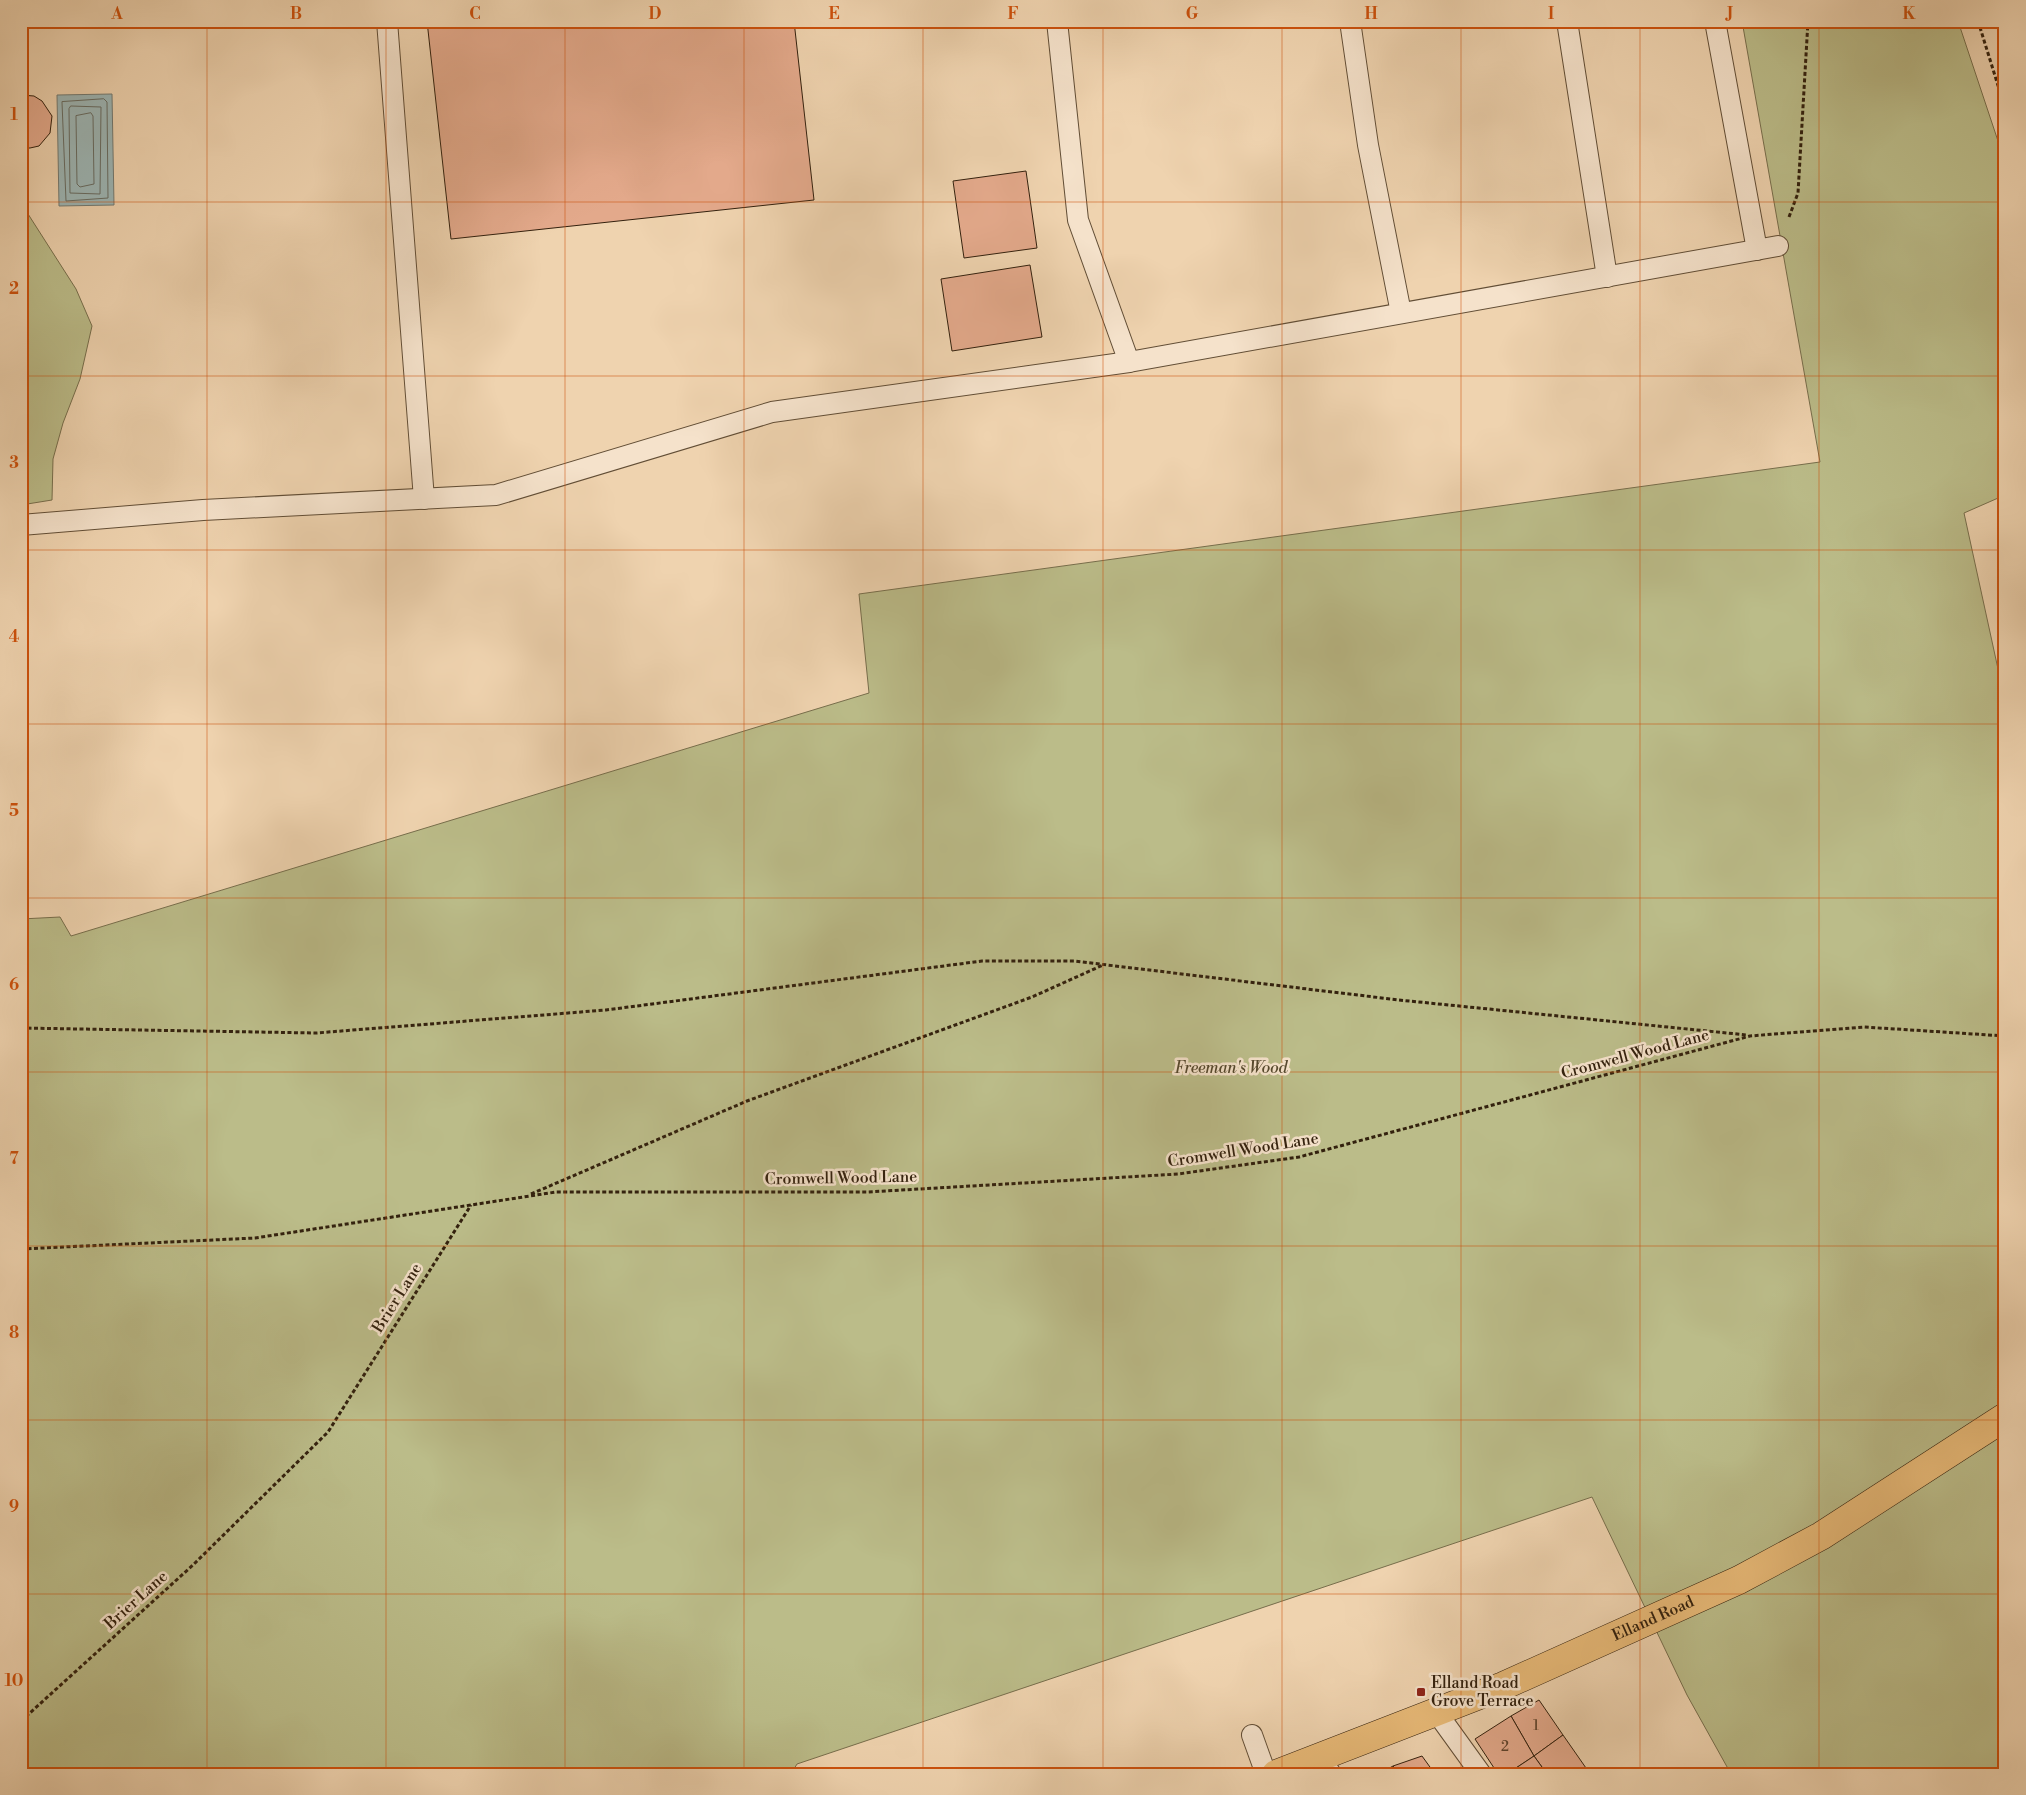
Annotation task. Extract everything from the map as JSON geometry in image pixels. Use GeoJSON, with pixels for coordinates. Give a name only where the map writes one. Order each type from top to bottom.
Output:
{"type":"FeatureCollection","features":[{"type":"Feature","properties":{"kind":"main road","name":"Elland Road"},"geometry":{"type":"LineString","coordinates":[[1276,1774],[1326,1766],[1437,1713],[1530,1674],[1739,1580],[1821,1536],[2005,1417]]}},
{"type":"Feature","properties":{"kind":"lane"},"geometry":{"type":"LineString","coordinates":[[387,21],[424,499]]}},
{"type":"Feature","properties":{"kind":"lane"},"geometry":{"type":"LineString","coordinates":[[1057,21],[1078,220],[1129,362]]}},
{"type":"Feature","properties":{"kind":"lane"},"geometry":{"type":"LineString","coordinates":[[1350,21],[1368,145],[1401,314]]}},
{"type":"Feature","properties":{"kind":"lane"},"geometry":{"type":"LineString","coordinates":[[1567,21],[1607,277]]}},
{"type":"Feature","properties":{"kind":"lane"},"geometry":{"type":"LineString","coordinates":[[1715,21],[1757,250]]}},
{"type":"Feature","properties":{"kind":"lane"},"geometry":{"type":"LineString","coordinates":[[21,525],[203,510],[496,495],[772,412],[1129,362],[1778,246]]}},
{"type":"Feature","properties":{"kind":"lane"},"geometry":{"type":"LineString","coordinates":[[1437,1713],[1481,1774]]}},
{"type":"Feature","properties":{"kind":"lane"},"geometry":{"type":"LineString","coordinates":[[1252,1735],[1266,1774]]}},
{"type":"Feature","properties":{"kind":"path"},"geometry":{"type":"LineString","coordinates":[[1778,246],[1798,192],[1808,21]]}},
{"type":"Feature","properties":{"kind":"path"},"geometry":{"type":"LineString","coordinates":[[1978,21],[2005,108]]}},
{"type":"Feature","properties":{"kind":"path"},"geometry":{"type":"LineString","coordinates":[[21,1028],[316,1034],[606,1010],[982,961],[1074,961],[1399,1000],[1750,1036]]}},
{"type":"Feature","properties":{"kind":"path"},"geometry":{"type":"LineString","coordinates":[[526,1196],[747,1101],[1032,998],[1104,964]]}},
{"type":"Feature","properties":{"kind":"path","name":"Cromwell Wood Lane"},"geometry":{"type":"LineString","coordinates":[[471,1205],[556,1192],[867,1192],[1178,1174],[1298,1157],[1750,1036],[1864,1027],[2005,1036]]}},
{"type":"Feature","properties":{"kind":"path"},"geometry":{"type":"LineString","coordinates":[[21,1249],[255,1238],[471,1205]]}},
{"type":"Feature","properties":{"kind":"path","name":"Brier Lane"},"geometry":{"type":"LineString","coordinates":[[21,1721],[193,1565],[328,1432],[471,1205]]}},
{"type":"Feature","properties":{"kind":"green space","name":"Freeman's Wood"},"geometry":{"type":"Polygon","coordinates":[[[1742,21],[1958,21],[2005,162],[2005,495],[1964,513],[2005,701],[2005,1774],[1731,1774],[1687,1695],[1592,1497],[797,1764],[791,1774],[21,1774],[21,919],[60,917],[71,936],[869,693],[859,594],[1820,462],[1742,21]]]}},
{"type":"Feature","properties":{"kind":"green space"},"geometry":{"type":"Polygon","coordinates":[[[21,203],[76,289],[92,326],[80,379],[63,423],[53,459],[52,500],[21,505],[21,203]]]}},
{"type":"Feature","properties":{"kind":"water"},"geometry":{"type":"Polygon","coordinates":[[[112,94],[114,205],[59,206],[57,95],[112,94]]]}},
{"type":"Feature","properties":{"kind":"building"},"geometry":{"type":"Polygon","coordinates":[[[427,21],[794,21],[814,200],[451,239],[427,21]]]}},
{"type":"Feature","properties":{"kind":"building"},"geometry":{"type":"Polygon","coordinates":[[[21,95],[34,96],[42,101],[52,116],[50,133],[39,146],[21,148],[21,95]]]}},
{"type":"Feature","properties":{"kind":"building"},"geometry":{"type":"Polygon","coordinates":[[[1026,171],[1037,248],[964,258],[953,181],[1026,171]]]}},
{"type":"Feature","properties":{"kind":"building"},"geometry":{"type":"Polygon","coordinates":[[[1030,265],[1042,337],[952,351],[941,279],[1030,265]]]}},
{"type":"Feature","properties":{"kind":"building"},"geometry":{"type":"Polygon","coordinates":[[[1539,1700],[1563,1735],[1534,1756],[1511,1716],[1539,1700]]]}},
{"type":"Feature","properties":{"kind":"building"},"geometry":{"type":"Polygon","coordinates":[[[1511,1716],[1534,1756],[1507,1774],[1498,1774],[1475,1739],[1511,1716]]]}},
{"type":"Feature","properties":{"kind":"building"},"geometry":{"type":"Polygon","coordinates":[[[1563,1735],[1586,1768],[1578,1774],[1547,1774],[1534,1756],[1563,1735]]]}},
{"type":"Feature","properties":{"kind":"building"},"geometry":{"type":"Polygon","coordinates":[[[1422,1756],[1435,1774],[1399,1774],[1393,1766],[1422,1756]]]}},
{"type":"Feature","properties":{"kind":"building"},"geometry":{"type":"Polygon","coordinates":[[[1534,1756],[1547,1774],[1507,1774],[1534,1756]]]}},
{"type":"Feature","properties":{"kind":"building"},"geometry":{"type":"Polygon","coordinates":[[[1393,1766],[1399,1774],[1379,1774],[1393,1766]]]}},
{"type":"Feature","properties":{"kind":"place","name":"Elland Road Grove Terrace"},"geometry":{"type":"Point","coordinates":[1421,1692]}}]}
